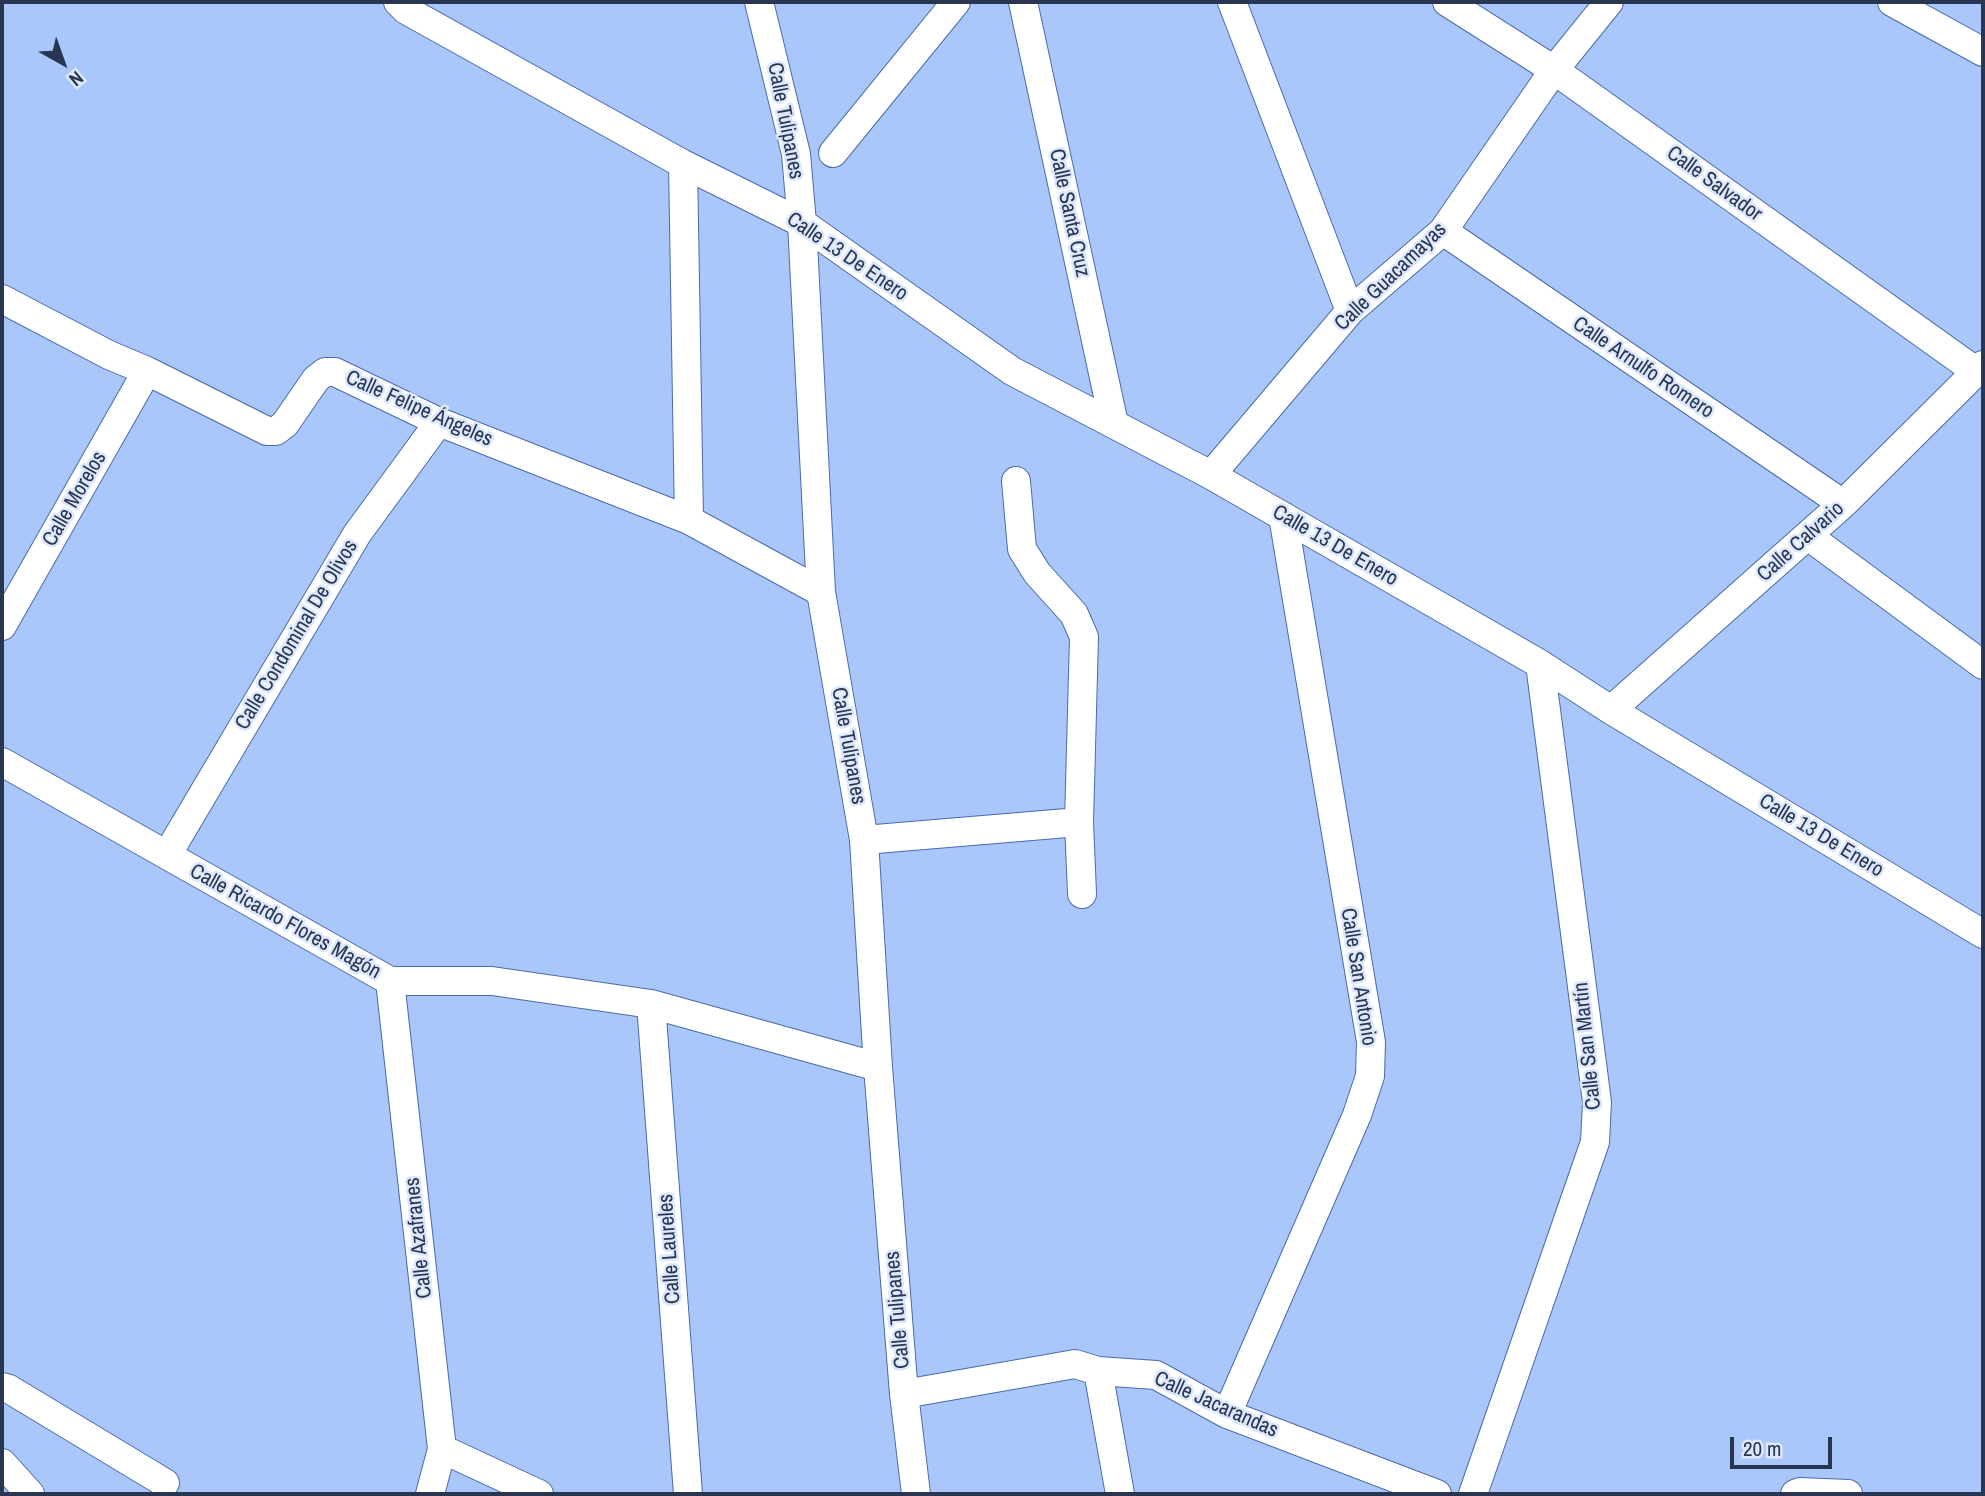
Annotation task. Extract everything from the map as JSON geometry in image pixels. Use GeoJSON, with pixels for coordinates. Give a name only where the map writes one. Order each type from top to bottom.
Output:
{"type":"FeatureCollection","features":[{"type":"Feature","properties":{"kind":"street","name":"Calle 13 De Enero"},"geometry":{"type":"LineString","coordinates":[[398,2],[407,10],[683,164],[802,223],[1012,370],[1211,475],[1540,664],[1611,710],[1983,934]]}},
{"type":"Feature","properties":{"kind":"street","name":"Calle Tulipanes"},"geometry":{"type":"LineString","coordinates":[[759,2],[796,154],[821,592],[864,840],[878,1068],[904,1394],[916,1494]]}},
{"type":"Feature","properties":{"kind":"street"},"geometry":{"type":"LineString","coordinates":[[833,153],[956,2]]}},
{"type":"Feature","properties":{"kind":"street","name":"Calle Santa Cruz"},"geometry":{"type":"LineString","coordinates":[[1023,2],[1114,424]]}},
{"type":"Feature","properties":{"kind":"street"},"geometry":{"type":"LineString","coordinates":[[1232,2],[1350,311]]}},
{"type":"Feature","properties":{"kind":"street","name":"Calle Salvador"},"geometry":{"type":"LineString","coordinates":[[1447,2],[1554,70],[1980,369]]}},
{"type":"Feature","properties":{"kind":"street","name":"Calle Guacamayas"},"geometry":{"type":"LineString","coordinates":[[1211,475],[1350,311],[1443,231],[1554,70],[1609,2]]}},
{"type":"Feature","properties":{"kind":"street"},"geometry":{"type":"LineString","coordinates":[[1892,2],[1983,52]]}},
{"type":"Feature","properties":{"kind":"street"},"geometry":{"type":"LineString","coordinates":[[683,164],[689,520]]}},
{"type":"Feature","properties":{"kind":"street","name":"Calle Arnulfo Romero"},"geometry":{"type":"LineString","coordinates":[[1443,231],[1843,504]]}},
{"type":"Feature","properties":{"kind":"street","name":"Calle Felipe Ángeles"},"geometry":{"type":"LineString","coordinates":[[2,299],[109,355],[267,431],[276,431],[285,424],[316,379],[325,372],[335,372],[439,422],[689,520],[821,592]]}},
{"type":"Feature","properties":{"kind":"street","name":"Calle Calvario"},"geometry":{"type":"LineString","coordinates":[[1611,710],[1843,504],[1980,369]]}},
{"type":"Feature","properties":{"kind":"street","name":"Calle Morelos"},"geometry":{"type":"LineString","coordinates":[[2,626],[147,371]]}},
{"type":"Feature","properties":{"kind":"street","name":"Calle Condominal De Olivos"},"geometry":{"type":"LineString","coordinates":[[167,855],[357,534],[439,422]]}},
{"type":"Feature","properties":{"kind":"street"},"geometry":{"type":"LineString","coordinates":[[1016,481],[1022,549],[1037,573],[1074,614],[1084,637],[1079,822],[1082,894]]}},
{"type":"Feature","properties":{"kind":"street","name":"Calle San Antonio"},"geometry":{"type":"LineString","coordinates":[[1227,1414],[1357,1115],[1370,1076],[1371,1042],[1283,516]]}},
{"type":"Feature","properties":{"kind":"street"},"geometry":{"type":"LineString","coordinates":[[1808,536],[1983,665]]}},
{"type":"Feature","properties":{"kind":"street","name":"Calle San Martín"},"geometry":{"type":"LineString","coordinates":[[1473,1494],[1595,1142],[1597,1102],[1540,664]]}},
{"type":"Feature","properties":{"kind":"street","name":"Calle Ricardo Flores Magón"},"geometry":{"type":"LineString","coordinates":[[2,762],[390,981],[492,981],[651,1004],[878,1068]]}},
{"type":"Feature","properties":{"kind":"street"},"geometry":{"type":"LineString","coordinates":[[864,840],[1079,822]]}},
{"type":"Feature","properties":{"kind":"street","name":"Calle Azafranes"},"geometry":{"type":"LineString","coordinates":[[390,981],[442,1450],[430,1494]]}},
{"type":"Feature","properties":{"kind":"street","name":"Calle Laureles"},"geometry":{"type":"LineString","coordinates":[[651,1004],[688,1494]]}},
{"type":"Feature","properties":{"kind":"street","name":"Calle Jacarandas"},"geometry":{"type":"LineString","coordinates":[[904,1394],[1074,1364],[1098,1371],[1156,1375],[1227,1414],[1437,1494]]}},
{"type":"Feature","properties":{"kind":"street"},"geometry":{"type":"LineString","coordinates":[[1098,1371],[1119,1494]]}},
{"type":"Feature","properties":{"kind":"street"},"geometry":{"type":"LineString","coordinates":[[2,1387],[164,1483]]}},
{"type":"Feature","properties":{"kind":"street"},"geometry":{"type":"LineString","coordinates":[[442,1450],[539,1494]]}},
{"type":"Feature","properties":{"kind":"street"},"geometry":{"type":"LineString","coordinates":[[2,1463],[30,1494]]}},
{"type":"Feature","properties":{"kind":"street"},"geometry":{"type":"LineString","coordinates":[[1795,1494],[1848,1494]]}}]}
